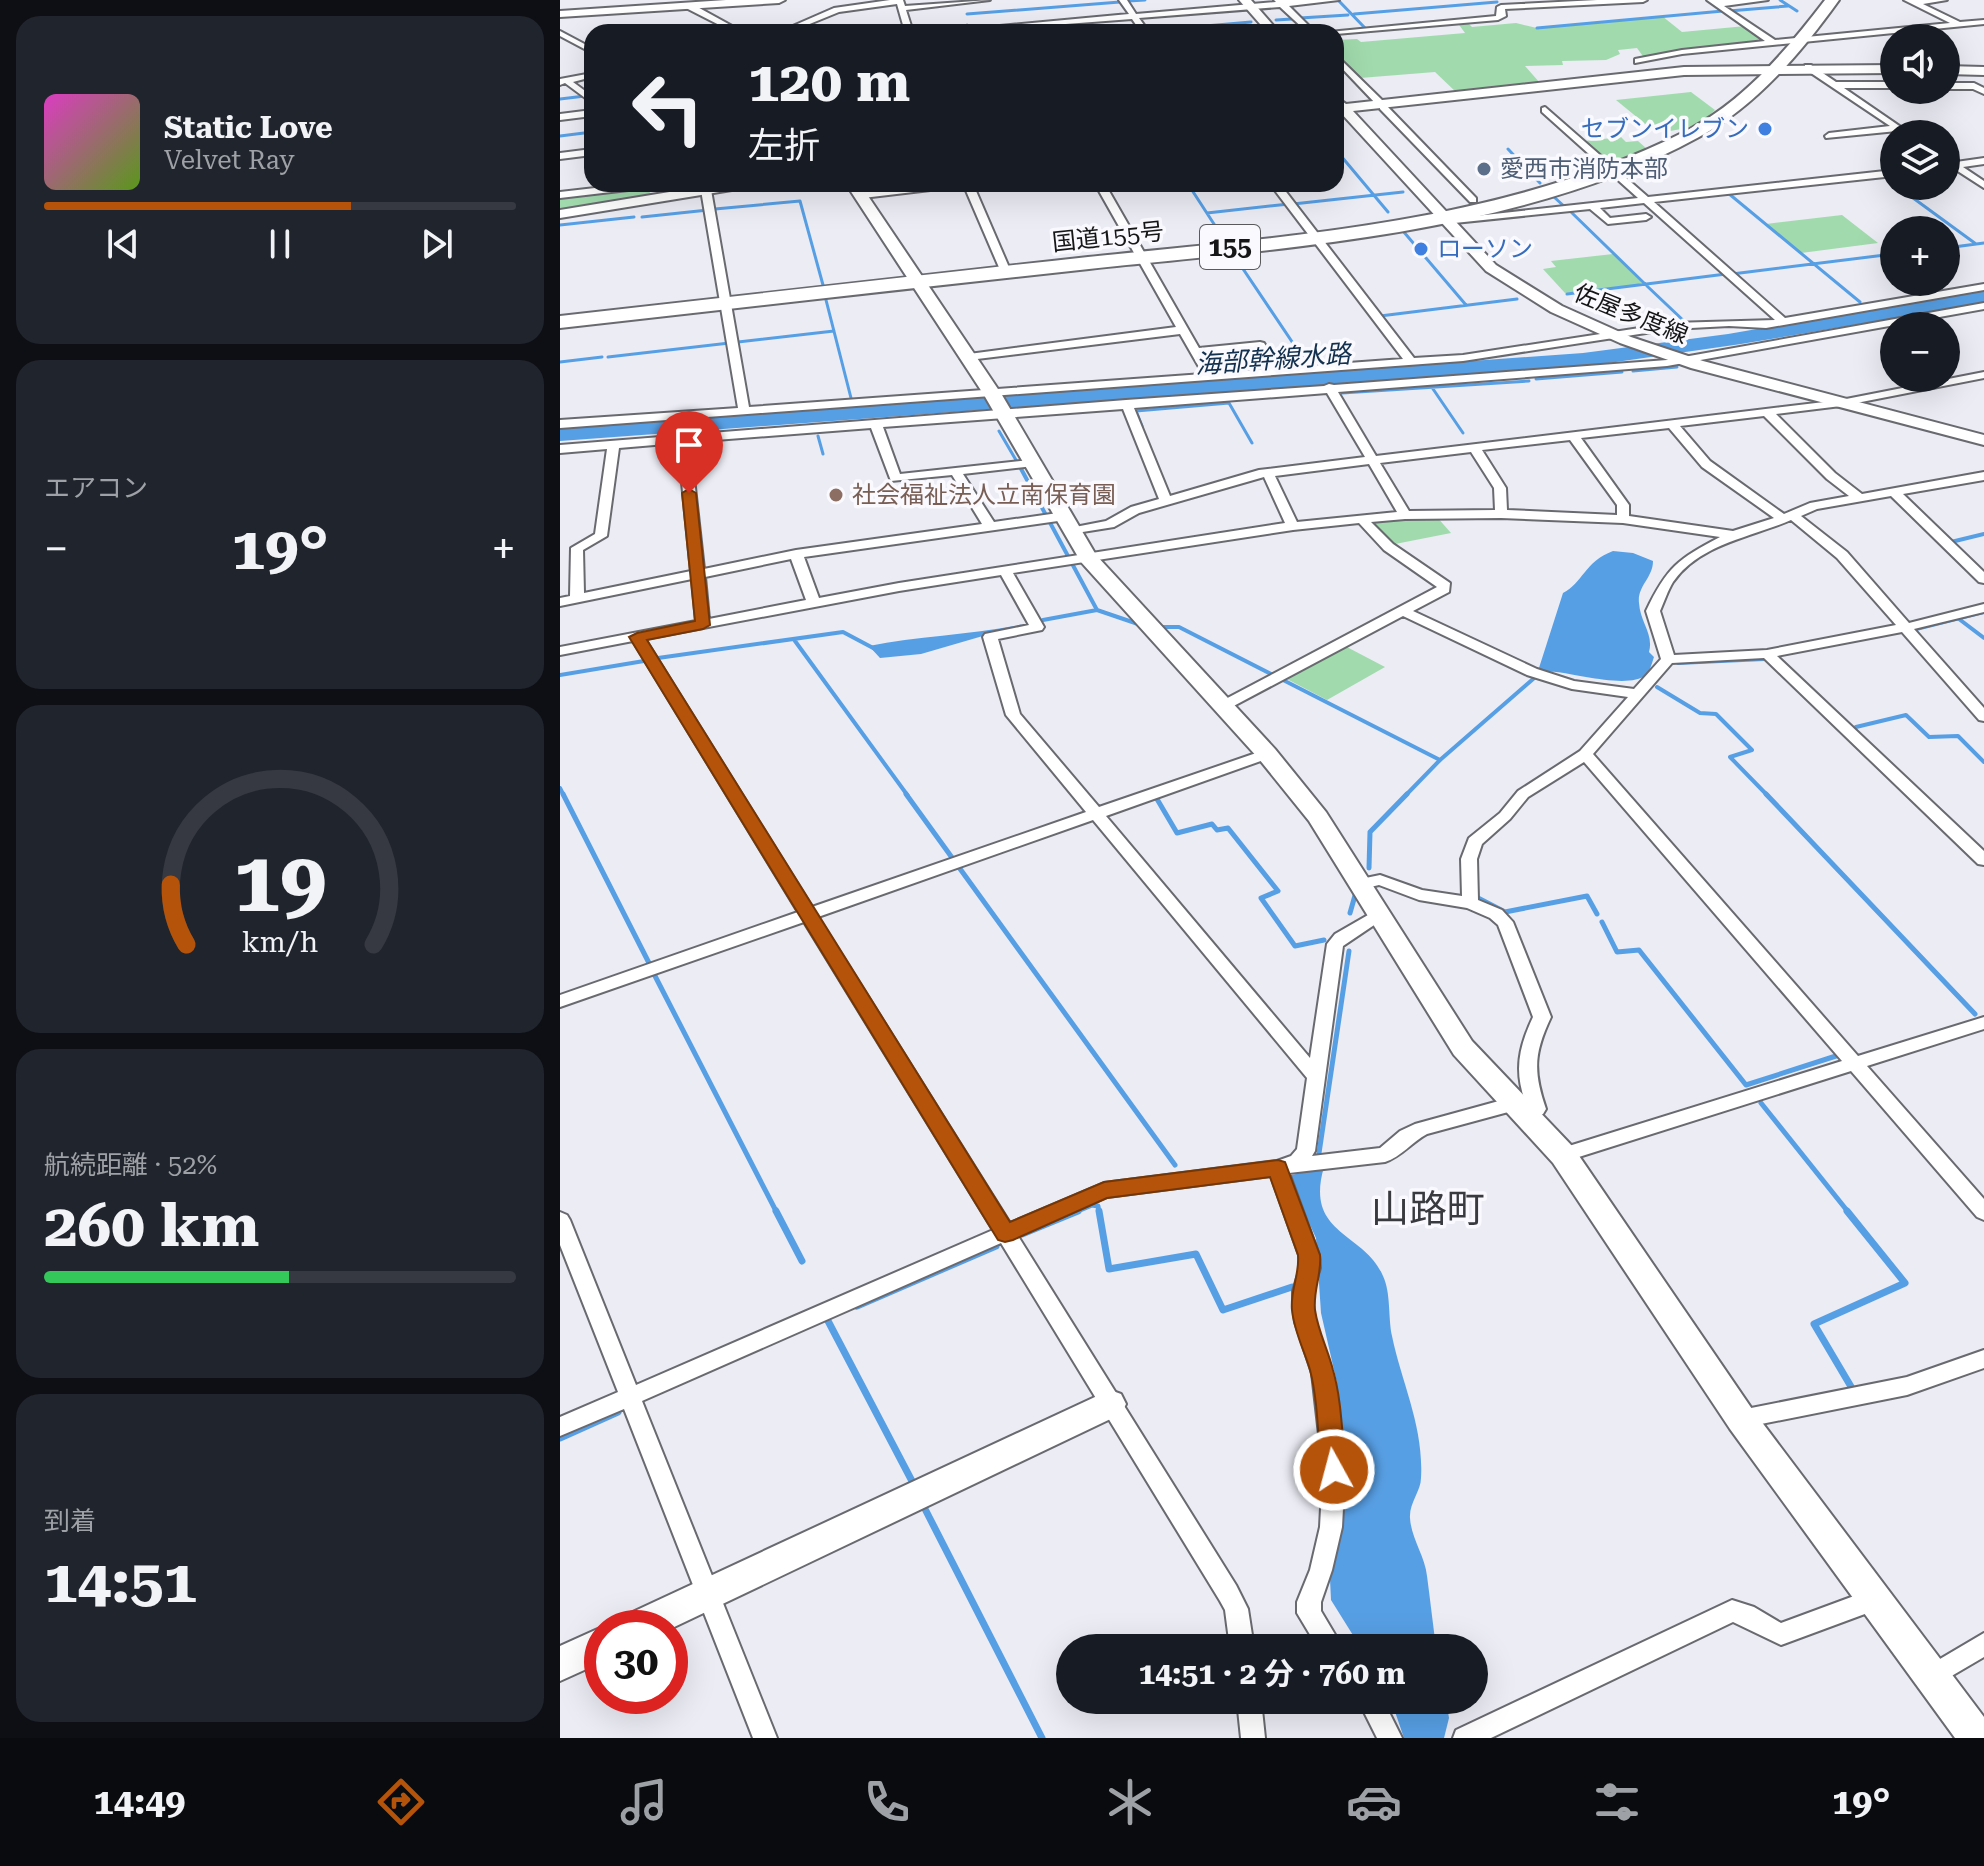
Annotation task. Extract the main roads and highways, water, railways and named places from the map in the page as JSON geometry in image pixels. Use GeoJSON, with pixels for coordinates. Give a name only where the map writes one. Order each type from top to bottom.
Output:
{"type":"FeatureCollection","features":[{"type":"Feature","properties":{"kind":"highway","name":"国道155号"},"geometry":{"type":"LineString","coordinates":[[560,322],[1141,257],[1445,218],[1612,169],[1692,134],[1747,99],[1778,68],[1832,0]]}},
{"type":"Feature","properties":{"kind":"water"},"geometry":{"type":"Polygon","coordinates":[[[1984,290],[1984,303],[1931,312],[1880,312],[1880,321],[1595,365],[560,441],[560,427],[1583,353],[1728,334],[1984,290]]]}},
{"type":"Feature","properties":{"kind":"water"},"geometry":{"type":"Polygon","coordinates":[[[1613,551],[1633,553],[1653,561],[1639,597],[1650,639],[1649,652],[1654,657],[1649,671],[1638,679],[1616,681],[1538,671],[1563,593],[1590,566],[1613,551]]]}},
{"type":"Feature","properties":{"kind":"water"},"geometry":{"type":"Polygon","coordinates":[[[1024,624],[921,654],[880,658],[869,646],[985,631],[1024,624]]]}},
{"type":"Feature","properties":{"kind":"water"},"geometry":{"type":"Polygon","coordinates":[[[1324,1167],[1320,1189],[1322,1207],[1329,1220],[1374,1261],[1383,1276],[1392,1336],[1419,1441],[1420,1483],[1410,1518],[1426,1569],[1434,1634],[1352,1634],[1331,1600],[1330,1579],[1339,1541],[1342,1493],[1337,1383],[1321,1313],[1316,1238],[1290,1182],[1292,1175],[1324,1167]]]}},
{"type":"Feature","properties":{"kind":"water"},"geometry":{"type":"Polygon","coordinates":[[[1396,1714],[1448,1714],[1444,1738],[1404,1738],[1396,1714]]]}},
{"type":"Feature","properties":{"kind":"waterway"},"geometry":{"type":"LineString","coordinates":[[1128,1],[1145,0]]}},
{"type":"Feature","properties":{"kind":"waterway"},"geometry":{"type":"LineString","coordinates":[[1338,0],[1365,28]]}},
{"type":"Feature","properties":{"kind":"waterway"},"geometry":{"type":"LineString","coordinates":[[1780,0],[1797,11]]}},
{"type":"Feature","properties":{"kind":"waterway"},"geometry":{"type":"LineString","coordinates":[[967,14],[1120,2]]}},
{"type":"Feature","properties":{"kind":"waterway"},"geometry":{"type":"LineString","coordinates":[[1354,14],[1497,2]]}},
{"type":"Feature","properties":{"kind":"waterway"},"geometry":{"type":"LineString","coordinates":[[1729,11],[1788,6]]}},
{"type":"Feature","properties":{"kind":"waterway"},"geometry":{"type":"LineString","coordinates":[[1537,28],[1723,11]]}},
{"type":"Feature","properties":{"kind":"waterway"},"geometry":{"type":"LineString","coordinates":[[1300,18],[1348,15]]}},
{"type":"Feature","properties":{"kind":"waterway"},"geometry":{"type":"LineString","coordinates":[[1276,20],[1292,19]]}},
{"type":"Feature","properties":{"kind":"waterway"},"geometry":{"type":"LineString","coordinates":[[1228,24],[1251,22]]}},
{"type":"Feature","properties":{"kind":"waterway"},"geometry":{"type":"LineString","coordinates":[[560,99],[584,96]]}},
{"type":"Feature","properties":{"kind":"waterway"},"geometry":{"type":"LineString","coordinates":[[560,136],[584,133]]}},
{"type":"Feature","properties":{"kind":"waterway"},"geometry":{"type":"LineString","coordinates":[[1508,149],[1540,183]]}},
{"type":"Feature","properties":{"kind":"waterway"},"geometry":{"type":"LineString","coordinates":[[1344,160],[1374,195]]}},
{"type":"Feature","properties":{"kind":"waterway"},"geometry":{"type":"LineString","coordinates":[[1193,192],[1225,241]]}},
{"type":"Feature","properties":{"kind":"waterway"},"geometry":{"type":"LineString","coordinates":[[1374,195],[1403,192]]}},
{"type":"Feature","properties":{"kind":"waterway"},"geometry":{"type":"LineString","coordinates":[[1728,193],[1814,264]]}},
{"type":"Feature","properties":{"kind":"waterway"},"geometry":{"type":"LineString","coordinates":[[1293,204],[1374,195]]}},
{"type":"Feature","properties":{"kind":"waterway"},"geometry":{"type":"LineString","coordinates":[[1374,195],[1388,212]]}},
{"type":"Feature","properties":{"kind":"waterway"},"geometry":{"type":"LineString","coordinates":[[1554,197],[1566,208]]}},
{"type":"Feature","properties":{"kind":"waterway"},"geometry":{"type":"LineString","coordinates":[[1916,200],[1976,244]]}},
{"type":"Feature","properties":{"kind":"waterway"},"geometry":{"type":"LineString","coordinates":[[715,209],[800,201],[823,285]]}},
{"type":"Feature","properties":{"kind":"waterway"},"geometry":{"type":"LineString","coordinates":[[1207,213],[1289,204]]}},
{"type":"Feature","properties":{"kind":"waterway"},"geometry":{"type":"LineString","coordinates":[[642,217],[708,210]]}},
{"type":"Feature","properties":{"kind":"waterway"},"geometry":{"type":"LineString","coordinates":[[1570,211],[1645,284]]}},
{"type":"Feature","properties":{"kind":"waterway"},"geometry":{"type":"LineString","coordinates":[[560,225],[634,217]]}},
{"type":"Feature","properties":{"kind":"waterway"},"geometry":{"type":"LineString","coordinates":[[1403,231],[1466,305]]}},
{"type":"Feature","properties":{"kind":"waterway"},"geometry":{"type":"LineString","coordinates":[[1960,246],[1984,243]]}},
{"type":"Feature","properties":{"kind":"waterway","name":"海部幹線水路"},"geometry":{"type":"LineString","coordinates":[[1233,254],[1307,364]]}},
{"type":"Feature","properties":{"kind":"waterway"},"geometry":{"type":"LineString","coordinates":[[1814,264],[1880,256]]}},
{"type":"Feature","properties":{"kind":"waterway"},"geometry":{"type":"LineString","coordinates":[[1732,274],[1814,264]]}},
{"type":"Feature","properties":{"kind":"waterway"},"geometry":{"type":"LineString","coordinates":[[1814,264],[1860,302]]}},
{"type":"Feature","properties":{"kind":"waterway"},"geometry":{"type":"LineString","coordinates":[[1567,294],[1726,274]]}},
{"type":"Feature","properties":{"kind":"waterway"},"geometry":{"type":"LineString","coordinates":[[1647,286],[1685,322]]}},
{"type":"Feature","properties":{"kind":"waterway"},"geometry":{"type":"LineString","coordinates":[[1380,316],[1517,299]]}},
{"type":"Feature","properties":{"kind":"waterway"},"geometry":{"type":"LineString","coordinates":[[826,300],[834,331]]}},
{"type":"Feature","properties":{"kind":"waterway"},"geometry":{"type":"LineString","coordinates":[[608,357],[834,331]]}},
{"type":"Feature","properties":{"kind":"waterway"},"geometry":{"type":"LineString","coordinates":[[834,331],[851,398]]}},
{"type":"Feature","properties":{"kind":"waterway"},"geometry":{"type":"LineString","coordinates":[[560,362],[602,357]]}},
{"type":"Feature","properties":{"kind":"waterway"},"geometry":{"type":"LineString","coordinates":[[1633,371],[1677,367]]}},
{"type":"Feature","properties":{"kind":"waterway"},"geometry":{"type":"LineString","coordinates":[[1536,379],[1622,372]]}},
{"type":"Feature","properties":{"kind":"waterway"},"geometry":{"type":"LineString","coordinates":[[1432,387],[1529,381]]}},
{"type":"Feature","properties":{"kind":"waterway"},"geometry":{"type":"LineString","coordinates":[[1342,393],[1432,387]]}},
{"type":"Feature","properties":{"kind":"waterway"},"geometry":{"type":"LineString","coordinates":[[1432,387],[1463,433]]}},
{"type":"Feature","properties":{"kind":"waterway"},"geometry":{"type":"LineString","coordinates":[[1142,426],[1136,411],[1229,403],[1252,443]]}},
{"type":"Feature","properties":{"kind":"waterway"},"geometry":{"type":"LineString","coordinates":[[999,431],[1020,467]]}},
{"type":"Feature","properties":{"kind":"waterway"},"geometry":{"type":"LineString","coordinates":[[818,436],[823,454]]}},
{"type":"Feature","properties":{"kind":"waterway"},"geometry":{"type":"LineString","coordinates":[[1019,465],[1097,610]]}},
{"type":"Feature","properties":{"kind":"waterway"},"geometry":{"type":"LineString","coordinates":[[1951,542],[1984,534]]}},
{"type":"Feature","properties":{"kind":"waterway"},"geometry":{"type":"LineString","coordinates":[[1043,620],[1097,610]]}},
{"type":"Feature","properties":{"kind":"waterway"},"geometry":{"type":"LineString","coordinates":[[1097,610],[1141,625]]}},
{"type":"Feature","properties":{"kind":"waterway"},"geometry":{"type":"LineString","coordinates":[[1912,630],[1984,612]]}},
{"type":"Feature","properties":{"kind":"waterway"},"geometry":{"type":"LineString","coordinates":[[1959,619],[1984,638]]}},
{"type":"Feature","properties":{"kind":"waterway"},"geometry":{"type":"LineString","coordinates":[[1160,627],[1179,627],[1440,760]]}},
{"type":"Feature","properties":{"kind":"waterway"},"geometry":{"type":"LineString","coordinates":[[658,658],[843,632],[875,649]]}},
{"type":"Feature","properties":{"kind":"waterway"},"geometry":{"type":"LineString","coordinates":[[795,641],[908,796]]}},
{"type":"Feature","properties":{"kind":"waterway"},"geometry":{"type":"LineString","coordinates":[[1678,663],[1764,659]]}},
{"type":"Feature","properties":{"kind":"waterway"},"geometry":{"type":"LineString","coordinates":[[560,675],[644,661]]}},
{"type":"Feature","properties":{"kind":"waterway"},"geometry":{"type":"LineString","coordinates":[[1440,760],[1540,673]]}},
{"type":"Feature","properties":{"kind":"waterway"},"geometry":{"type":"LineString","coordinates":[[1657,687],[1700,713],[1716,714],[1752,750],[1730,757],[1768,796]]}},
{"type":"Feature","properties":{"kind":"waterway"},"geometry":{"type":"LineString","coordinates":[[1856,727],[1906,715],[1929,737],[1958,736],[1984,762]]}},
{"type":"Feature","properties":{"kind":"waterway"},"geometry":{"type":"LineString","coordinates":[[1405,796],[1440,760]]}},
{"type":"Feature","properties":{"kind":"waterway"},"geometry":{"type":"LineString","coordinates":[[560,788],[563,794]]}},
{"type":"Feature","properties":{"kind":"waterway"},"geometry":{"type":"LineString","coordinates":[[563,794],[650,965]]}},
{"type":"Feature","properties":{"kind":"waterway"},"geometry":{"type":"LineString","coordinates":[[906,794],[953,859],[949,861]]}},
{"type":"Feature","properties":{"kind":"waterway"},"geometry":{"type":"LineString","coordinates":[[1369,868],[1370,832],[1407,794]]}},
{"type":"Feature","properties":{"kind":"waterway"},"geometry":{"type":"LineString","coordinates":[[1766,794],[1975,1014]]}},
{"type":"Feature","properties":{"kind":"waterway"},"geometry":{"type":"LineString","coordinates":[[1157,799],[1177,833],[1212,824],[1217,830],[1228,828],[1278,891],[1261,898],[1295,946],[1324,940]]}},
{"type":"Feature","properties":{"kind":"waterway"},"geometry":{"type":"LineString","coordinates":[[958,866],[1175,1165]]}},
{"type":"Feature","properties":{"kind":"waterway"},"geometry":{"type":"LineString","coordinates":[[1350,913],[1356,892]]}},
{"type":"Feature","properties":{"kind":"waterway"},"geometry":{"type":"LineString","coordinates":[[1478,898],[1505,912],[1587,896],[1597,914]]}},
{"type":"Feature","properties":{"kind":"waterway"},"geometry":{"type":"LineString","coordinates":[[1602,922],[1617,952],[1639,950],[1746,1085],[1836,1056]]}},
{"type":"Feature","properties":{"kind":"waterway"},"geometry":{"type":"LineString","coordinates":[[1318,1160],[1349,951]]}},
{"type":"Feature","properties":{"kind":"waterway"},"geometry":{"type":"LineString","coordinates":[[654,974],[777,1213]]}},
{"type":"Feature","properties":{"kind":"waterway"},"geometry":{"type":"LineString","coordinates":[[1761,1103],[1849,1213]]}},
{"type":"Feature","properties":{"kind":"waterway"},"geometry":{"type":"LineString","coordinates":[[1073,1213],[1092,1205],[1098,1206],[1099,1213]]}},
{"type":"Feature","properties":{"kind":"waterway"},"geometry":{"type":"LineString","coordinates":[[776,1211],[802,1261]]}},
{"type":"Feature","properties":{"kind":"waterway"},"geometry":{"type":"LineString","coordinates":[[1022,1234],[1078,1211]]}},
{"type":"Feature","properties":{"kind":"waterway"},"geometry":{"type":"LineString","coordinates":[[1099,1211],[1109,1269],[1196,1254],[1223,1310],[1292,1287]]}},
{"type":"Feature","properties":{"kind":"waterway"},"geometry":{"type":"LineString","coordinates":[[1847,1211],[1905,1283],[1814,1324],[1853,1390]]}},
{"type":"Feature","properties":{"kind":"waterway"},"geometry":{"type":"LineString","coordinates":[[857,1306],[996,1246]]}},
{"type":"Feature","properties":{"kind":"waterway"},"geometry":{"type":"LineString","coordinates":[[827,1319],[913,1483]]}},
{"type":"Feature","properties":{"kind":"waterway"},"geometry":{"type":"LineString","coordinates":[[560,1438],[618,1412]]}},
{"type":"Feature","properties":{"kind":"waterway"},"geometry":{"type":"LineString","coordinates":[[924,1507],[1042,1738]]}},
{"type":"Feature","properties":{"kind":"place","name":"セブンイレブン"},"geometry":{"type":"Point","coordinates":[1765,129]}},
{"type":"Feature","properties":{"kind":"place","name":"愛西市消防本部"},"geometry":{"type":"Point","coordinates":[1484,169]}},
{"type":"Feature","properties":{"kind":"place","name":"ローソン"},"geometry":{"type":"Point","coordinates":[1421,249]}},
{"type":"Feature","properties":{"kind":"place","name":"社会福祉法人立南保育園"},"geometry":{"type":"Point","coordinates":[836,495]}},
{"type":"Feature","properties":{"kind":"district","name":"山路町"},"geometry":{"type":"Point","coordinates":[1428,1209]}}]}
